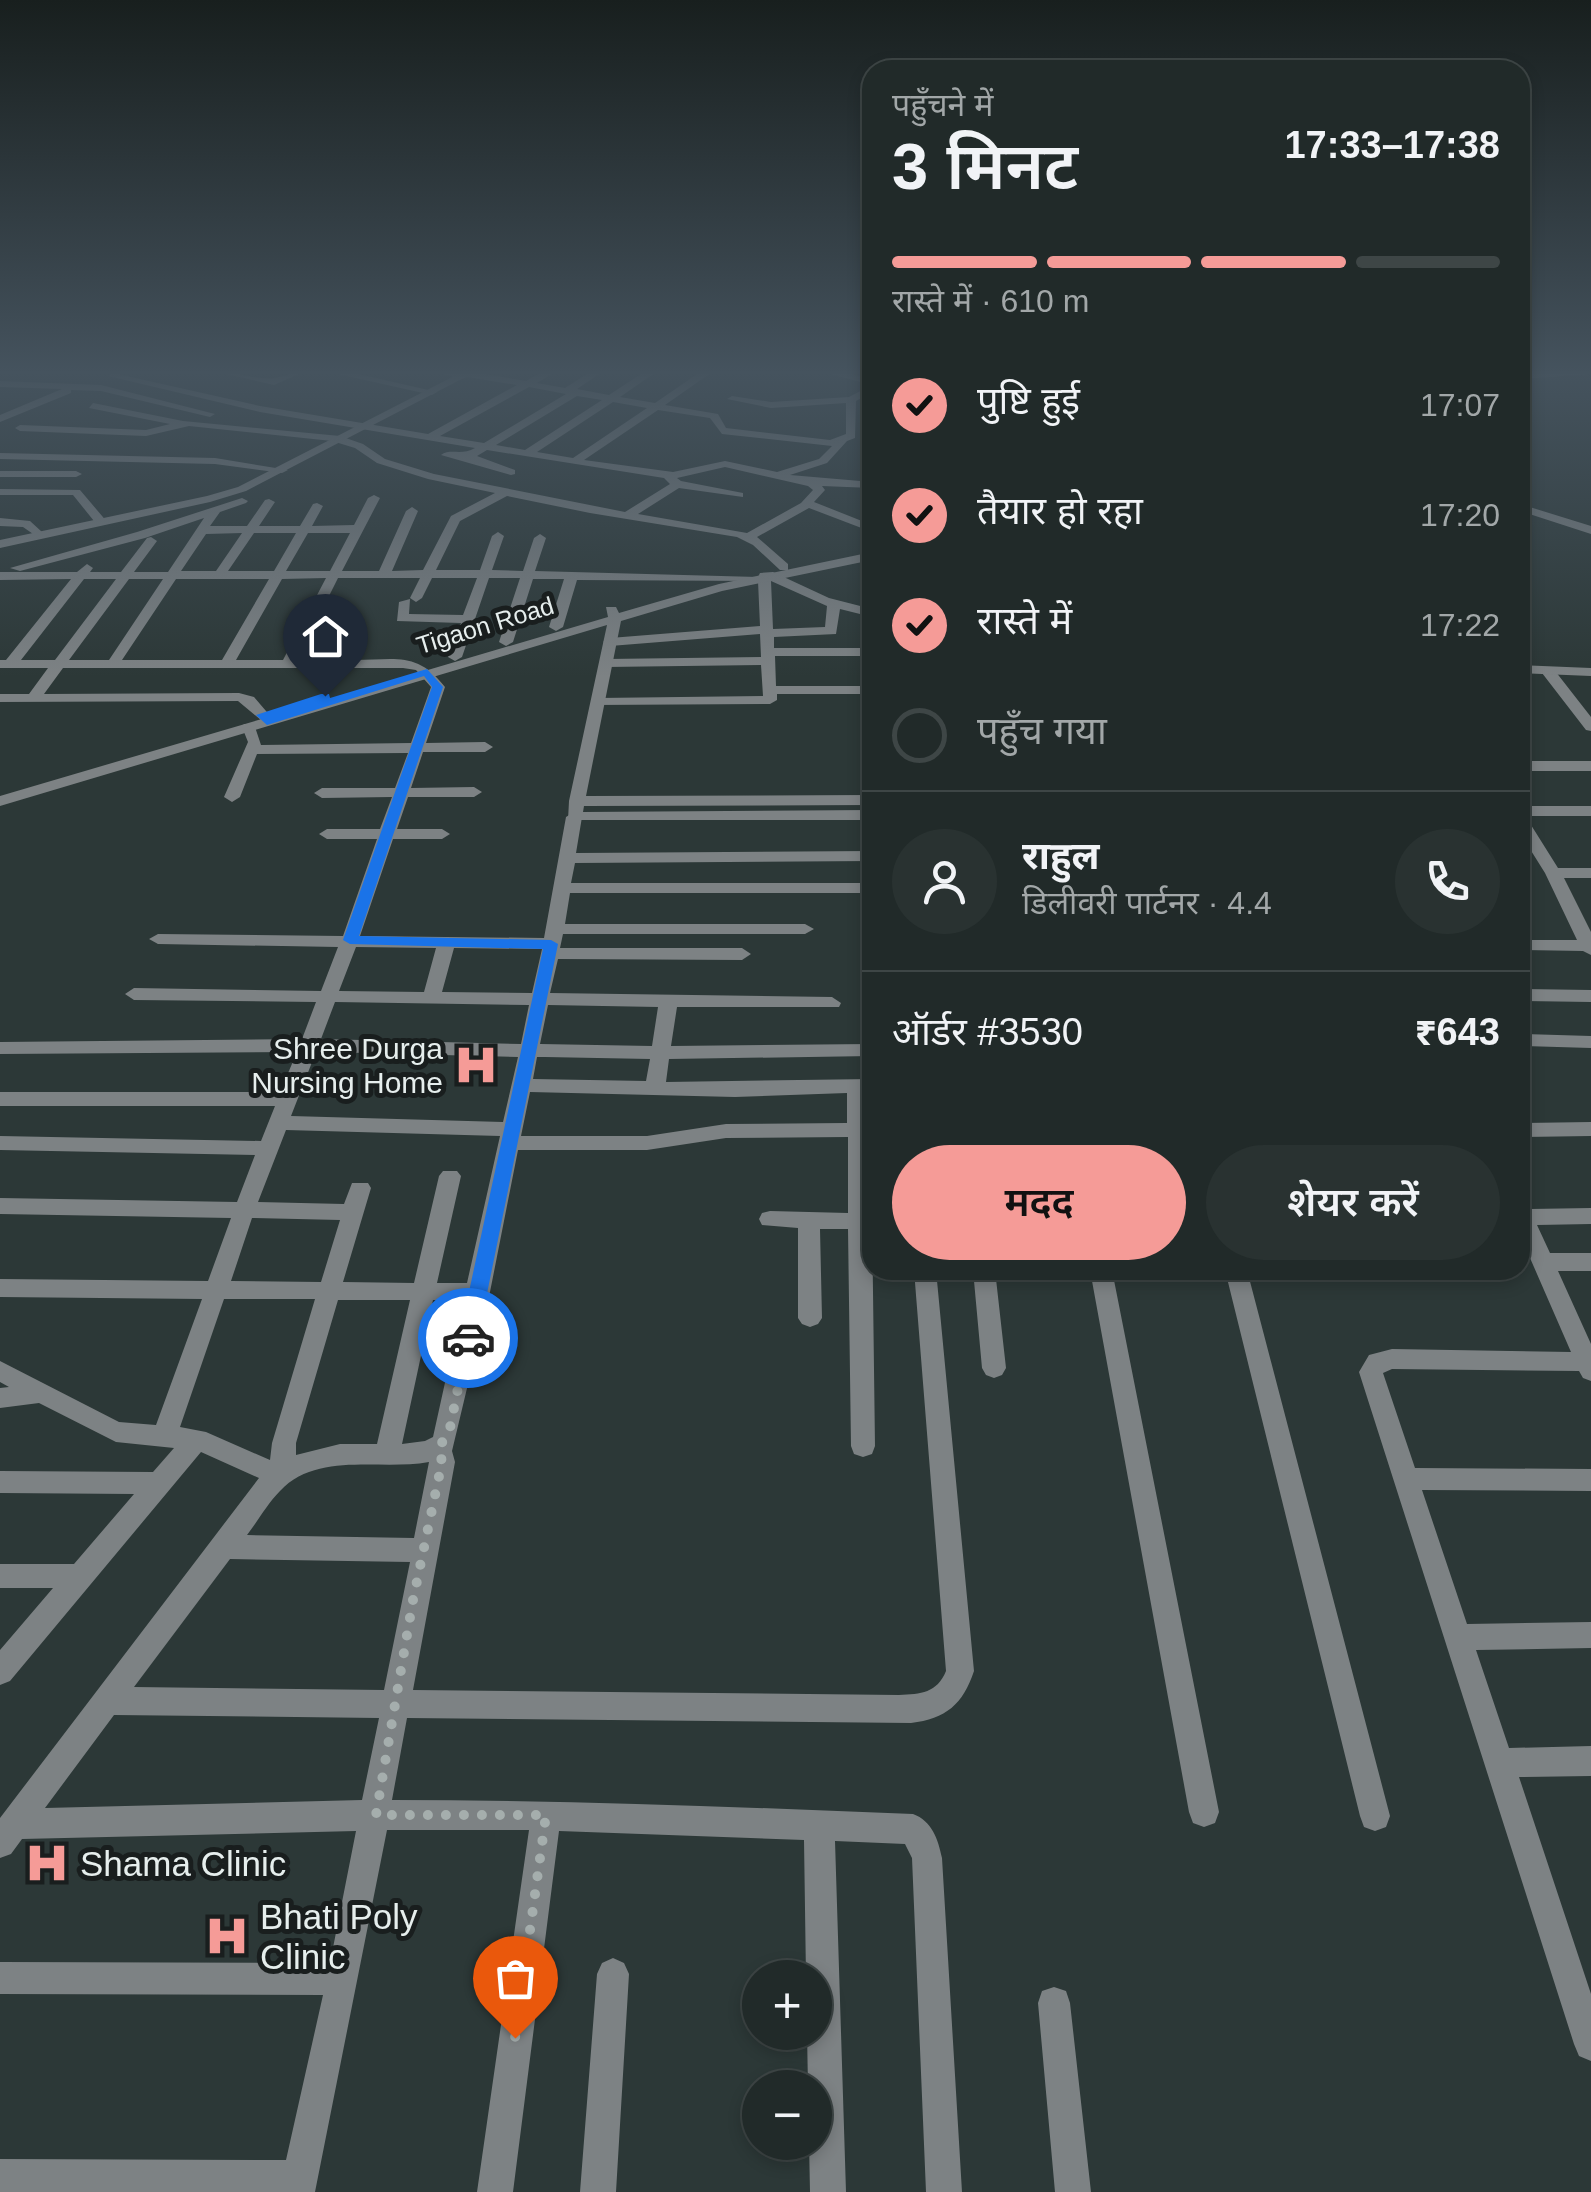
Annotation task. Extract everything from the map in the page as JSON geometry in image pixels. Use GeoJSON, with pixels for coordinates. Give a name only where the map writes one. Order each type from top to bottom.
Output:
{"type":"FeatureCollection","features":[{"type":"Feature","properties":{"kind":"street"},"geometry":{"type":"LineString","coordinates":[[0,542],[227,493],[277,472]]}},
{"type":"Feature","properties":{"kind":"street"},"geometry":{"type":"LineString","coordinates":[[416,472],[577,508],[748,537],[784,567]]}},
{"type":"Feature","properties":{"kind":"street"},"geometry":{"type":"LineString","coordinates":[[633,472],[739,495]]}},
{"type":"Feature","properties":{"kind":"street"},"geometry":{"type":"LineString","coordinates":[[629,515],[672,480],[694,472]]}},
{"type":"Feature","properties":{"kind":"street"},"geometry":{"type":"LineString","coordinates":[[762,472],[812,483],[862,486]]}},
{"type":"Feature","properties":{"kind":"street"},"geometry":{"type":"LineString","coordinates":[[780,475],[789,472]]}},
{"type":"Feature","properties":{"kind":"street"},"geometry":{"type":"LineString","coordinates":[[0,474],[76,474],[76,492],[100,520]]}},
{"type":"Feature","properties":{"kind":"street"},"geometry":{"type":"LineString","coordinates":[[808,504],[806,501],[820,490],[812,483]]}},
{"type":"Feature","properties":{"kind":"street"},"geometry":{"type":"LineString","coordinates":[[468,620],[402,618],[456,517],[508,491]]}},
{"type":"Feature","properties":{"kind":"street"},"geometry":{"type":"LineString","coordinates":[[0,492],[76,492]]}},
{"type":"Feature","properties":{"kind":"street"},"geometry":{"type":"LineString","coordinates":[[287,665],[331,574],[374,498]]}},
{"type":"Feature","properties":{"kind":"street"},"geometry":{"type":"LineString","coordinates":[[4,575],[242,501]]}},
{"type":"Feature","properties":{"kind":"street"},"geometry":{"type":"LineString","coordinates":[[220,574],[269,502]]}},
{"type":"Feature","properties":{"kind":"street"},"geometry":{"type":"LineString","coordinates":[[748,537],[808,504],[862,524]]}},
{"type":"Feature","properties":{"kind":"street"},"geometry":{"type":"LineString","coordinates":[[227,664],[317,506]]}},
{"type":"Feature","properties":{"kind":"street"},"geometry":{"type":"LineString","coordinates":[[1530,507],[1591,527]]}},
{"type":"Feature","properties":{"kind":"street"},"geometry":{"type":"LineString","coordinates":[[384,574],[412,511]]}},
{"type":"Feature","properties":{"kind":"street"},"geometry":{"type":"LineString","coordinates":[[112,665],[214,512]]}},
{"type":"Feature","properties":{"kind":"street"},"geometry":{"type":"LineString","coordinates":[[0,542],[100,520]]}},
{"type":"Feature","properties":{"kind":"street"},"geometry":{"type":"LineString","coordinates":[[0,522],[26,524],[36,532]]}},
{"type":"Feature","properties":{"kind":"street"},"geometry":{"type":"LineString","coordinates":[[203,530],[357,529]]}},
{"type":"Feature","properties":{"kind":"street"},"geometry":{"type":"LineString","coordinates":[[455,657],[498,536]]}},
{"type":"Feature","properties":{"kind":"street"},"geometry":{"type":"LineString","coordinates":[[506,642],[540,538]]}},
{"type":"Feature","properties":{"kind":"street"},"geometry":{"type":"LineString","coordinates":[[33,698],[151,541]]}},
{"type":"Feature","properties":{"kind":"street"},"geometry":{"type":"LineString","coordinates":[[5,664],[105,545]]}},
{"type":"Feature","properties":{"kind":"street","name":"Tigaon Road"},"geometry":{"type":"LineString","coordinates":[[424,670],[556,627],[784,567],[862,555]]}},
{"type":"Feature","properties":{"kind":"street"},"geometry":{"type":"LineString","coordinates":[[4,575],[757,577],[862,556]]}},
{"type":"Feature","properties":{"kind":"street"},"geometry":{"type":"LineString","coordinates":[[0,591],[4,575]]}},
{"type":"Feature","properties":{"kind":"street"},"geometry":{"type":"LineString","coordinates":[[556,627],[572,575]]}},
{"type":"Feature","properties":{"kind":"street"},"geometry":{"type":"LineString","coordinates":[[757,577],[862,611]]}},
{"type":"Feature","properties":{"kind":"street"},"geometry":{"type":"LineString","coordinates":[[598,702],[765,702],[772,697],[757,577]]}},
{"type":"Feature","properties":{"kind":"street"},"geometry":{"type":"LineString","coordinates":[[610,642],[831,632],[834,604]]}},
{"type":"Feature","properties":{"kind":"street"},"geometry":{"type":"LineString","coordinates":[[0,2176],[82,2183],[298,2185],[376,1815],[442,1462],[439,1448],[450,1428],[552,942],[613,614]]}},
{"type":"Feature","properties":{"kind":"street","name":"Tigaon Road"},"geometry":{"type":"LineString","coordinates":[[0,801],[613,614]]}},
{"type":"Feature","properties":{"kind":"street"},"geometry":{"type":"LineString","coordinates":[[345,664],[359,629]]}},
{"type":"Feature","properties":{"kind":"street"},"geometry":{"type":"LineString","coordinates":[[606,662],[860,652]]}},
{"type":"Feature","properties":{"kind":"street"},"geometry":{"type":"LineString","coordinates":[[5,664],[345,664],[424,670],[438,694],[350,940],[245,1208],[165,1435]]}},
{"type":"Feature","properties":{"kind":"street"},"geometry":{"type":"LineString","coordinates":[[1530,667],[1590,672]]}},
{"type":"Feature","properties":{"kind":"street"},"geometry":{"type":"LineString","coordinates":[[1530,668],[1590,672]]}},
{"type":"Feature","properties":{"kind":"street"},"geometry":{"type":"LineString","coordinates":[[1546,670],[1591,727]]}},
{"type":"Feature","properties":{"kind":"street"},"geometry":{"type":"LineString","coordinates":[[771,690],[862,690]]}},
{"type":"Feature","properties":{"kind":"street"},"geometry":{"type":"LineString","coordinates":[[0,698],[249,700],[259,721],[252,750],[232,797]]}},
{"type":"Feature","properties":{"kind":"street","name":"Tigaon Road"},"geometry":{"type":"LineString","coordinates":[[0,792],[259,721]]}},
{"type":"Feature","properties":{"kind":"street"},"geometry":{"type":"LineString","coordinates":[[252,750],[485,748]]}},
{"type":"Feature","properties":{"kind":"street"},"geometry":{"type":"LineString","coordinates":[[1530,766],[1591,766]]}},
{"type":"Feature","properties":{"kind":"street"},"geometry":{"type":"LineString","coordinates":[[322,793],[474,792]]}},
{"type":"Feature","properties":{"kind":"street"},"geometry":{"type":"LineString","coordinates":[[575,809],[862,800]]}},
{"type":"Feature","properties":{"kind":"street"},"geometry":{"type":"LineString","coordinates":[[1530,800],[1591,800]]}},
{"type":"Feature","properties":{"kind":"street"},"geometry":{"type":"LineString","coordinates":[[575,809],[862,815]]}},
{"type":"Feature","properties":{"kind":"street"},"geometry":{"type":"LineString","coordinates":[[1530,811],[1591,811]]}},
{"type":"Feature","properties":{"kind":"street"},"geometry":{"type":"LineString","coordinates":[[326,834],[442,834]]}},
{"type":"Feature","properties":{"kind":"street"},"geometry":{"type":"LineString","coordinates":[[1530,836],[1590,948],[1530,945]]}},
{"type":"Feature","properties":{"kind":"street"},"geometry":{"type":"LineString","coordinates":[[567,858],[862,856]]}},
{"type":"Feature","properties":{"kind":"street"},"geometry":{"type":"LineString","coordinates":[[1553,874],[1591,873]]}},
{"type":"Feature","properties":{"kind":"street"},"geometry":{"type":"LineString","coordinates":[[562,888],[862,888]]}},
{"type":"Feature","properties":{"kind":"street"},"geometry":{"type":"LineString","coordinates":[[158,939],[552,942],[805,928]]}},
{"type":"Feature","properties":{"kind":"street"},"geometry":{"type":"LineString","coordinates":[[552,942],[742,954]]}},
{"type":"Feature","properties":{"kind":"street"},"geometry":{"type":"LineString","coordinates":[[431,999],[446,943]]}},
{"type":"Feature","properties":{"kind":"street"},"geometry":{"type":"LineString","coordinates":[[134,994],[832,1004]]}},
{"type":"Feature","properties":{"kind":"street"},"geometry":{"type":"LineString","coordinates":[[1530,996],[1591,996]]}},
{"type":"Feature","properties":{"kind":"street"},"geometry":{"type":"LineString","coordinates":[[655,1088],[668,1002]]}},
{"type":"Feature","properties":{"kind":"street"},"geometry":{"type":"LineString","coordinates":[[1530,1040],[1591,1042]]}},
{"type":"Feature","properties":{"kind":"street"},"geometry":{"type":"LineString","coordinates":[[0,1048],[116,1043],[660,1053],[862,1050]]}},
{"type":"Feature","properties":{"kind":"street"},"geometry":{"type":"LineString","coordinates":[[521,1085],[862,1086]]}},
{"type":"Feature","properties":{"kind":"street"},"geometry":{"type":"LineString","coordinates":[[0,1099],[290,1099]]}},
{"type":"Feature","properties":{"kind":"street"},"geometry":{"type":"LineString","coordinates":[[862,1105],[858,1130],[862,1171]]}},
{"type":"Feature","properties":{"kind":"street"},"geometry":{"type":"LineString","coordinates":[[279,1123],[647,1143],[726,1132],[858,1130]]}},
{"type":"Feature","properties":{"kind":"street"},"geometry":{"type":"LineString","coordinates":[[1530,1130],[1591,1130]]}},
{"type":"Feature","properties":{"kind":"street"},"geometry":{"type":"LineString","coordinates":[[0,1142],[269,1148]]}},
{"type":"Feature","properties":{"kind":"street"},"geometry":{"type":"LineString","coordinates":[[387,1453],[450,1176]]}},
{"type":"Feature","properties":{"kind":"street"},"geometry":{"type":"LineString","coordinates":[[284,1470],[284,1443],[360,1188]]}},
{"type":"Feature","properties":{"kind":"street"},"geometry":{"type":"LineString","coordinates":[[0,1206],[352,1212]]}},
{"type":"Feature","properties":{"kind":"street"},"geometry":{"type":"LineString","coordinates":[[1530,1223],[1591,1216]]}},
{"type":"Feature","properties":{"kind":"street"},"geometry":{"type":"LineString","coordinates":[[770,1219],[862,1222]]}},
{"type":"Feature","properties":{"kind":"street"},"geometry":{"type":"LineString","coordinates":[[809,1220],[810,1318]]}},
{"type":"Feature","properties":{"kind":"street"},"geometry":{"type":"LineString","coordinates":[[1530,1237],[1590,1365],[1377,1362],[1372,1372],[1591,2044]]}},
{"type":"Feature","properties":{"kind":"street"},"geometry":{"type":"LineString","coordinates":[[1543,1262],[1591,1262]]}},
{"type":"Feature","properties":{"kind":"street"},"geometry":{"type":"LineString","coordinates":[[864,1446],[866,1280]]}},
{"type":"Feature","properties":{"kind":"street"},"geometry":{"type":"LineString","coordinates":[[107,1701],[900,1709],[941,1704],[954,1692],[960,1671],[926,1280]]}},
{"type":"Feature","properties":{"kind":"street"},"geometry":{"type":"LineString","coordinates":[[985,1280],[994,1368]]}},
{"type":"Feature","properties":{"kind":"street"},"geometry":{"type":"LineString","coordinates":[[1103,1280],[1204,1812]]}},
{"type":"Feature","properties":{"kind":"street"},"geometry":{"type":"LineString","coordinates":[[1239,1280],[1375,1816]]}},
{"type":"Feature","properties":{"kind":"street"},"geometry":{"type":"LineString","coordinates":[[0,1288],[478,1292]]}},
{"type":"Feature","properties":{"kind":"street"},"geometry":{"type":"LineString","coordinates":[[0,1371],[116,1432],[197,1439],[284,1470]]}},
{"type":"Feature","properties":{"kind":"street"},"geometry":{"type":"LineString","coordinates":[[0,1398],[42,1393]]}},
{"type":"Feature","properties":{"kind":"street"},"geometry":{"type":"LineString","coordinates":[[0,1671],[197,1439]]}},
{"type":"Feature","properties":{"kind":"street"},"geometry":{"type":"LineString","coordinates":[[7,1833],[284,1470],[317,1456],[439,1448]]}},
{"type":"Feature","properties":{"kind":"street"},"geometry":{"type":"LineString","coordinates":[[1407,1479],[1591,1480]]}},
{"type":"Feature","properties":{"kind":"street"},"geometry":{"type":"LineString","coordinates":[[0,1482],[158,1483]]}},
{"type":"Feature","properties":{"kind":"street"},"geometry":{"type":"LineString","coordinates":[[227,1547],[424,1550]]}},
{"type":"Feature","properties":{"kind":"street"},"geometry":{"type":"LineString","coordinates":[[0,1576],[80,1576]]}},
{"type":"Feature","properties":{"kind":"street"},"geometry":{"type":"LineString","coordinates":[[1458,1637],[1591,1635]]}},
{"type":"Feature","properties":{"kind":"street"},"geometry":{"type":"LineString","coordinates":[[1497,1763],[1591,1761]]}},
{"type":"Feature","properties":{"kind":"street"},"geometry":{"type":"LineString","coordinates":[[7,1833],[376,1815],[546,1815],[914,1830],[924,1845],[944,2192]]}},
{"type":"Feature","properties":{"kind":"street"},"geometry":{"type":"LineString","coordinates":[[494,2192],[546,1815]]}},
{"type":"Feature","properties":{"kind":"street"},"geometry":{"type":"LineString","coordinates":[[819,1824],[828,2192]]}},
{"type":"Feature","properties":{"kind":"street"},"geometry":{"type":"LineString","coordinates":[[598,2192],[613,1974]]}},
{"type":"Feature","properties":{"kind":"street"},"geometry":{"type":"LineString","coordinates":[[0,1978],[344,1979]]}},
{"type":"Feature","properties":{"kind":"street"},"geometry":{"type":"LineString","coordinates":[[1054,2003],[1072,2192]]}},
{"type":"Feature","properties":{"kind":"way so far"},"geometry":{"type":"LineString","coordinates":[[468,1338],[450,1428],[439,1448],[442,1462],[413,1600],[376,1815],[546,1815],[515,2038]]}},
{"type":"Feature","properties":{"kind":"place","name":"Shree Durga Nursing Home"},"geometry":{"type":"Point","coordinates":[476,1065]}},
{"type":"Feature","properties":{"kind":"place","name":"Shama Clinic"},"geometry":{"type":"Point","coordinates":[47,1863]}},
{"type":"Feature","properties":{"kind":"place","name":"Bhati Poly Clinic"},"geometry":{"type":"Point","coordinates":[227,1936]}},
{"type":"Feature","properties":{"kind":"route"},"geometry":{"type":"LineString","coordinates":[[325,696],[262,715],[267,721],[427,672],[438,687],[350,940],[551,944],[468,1338]]}}]}
